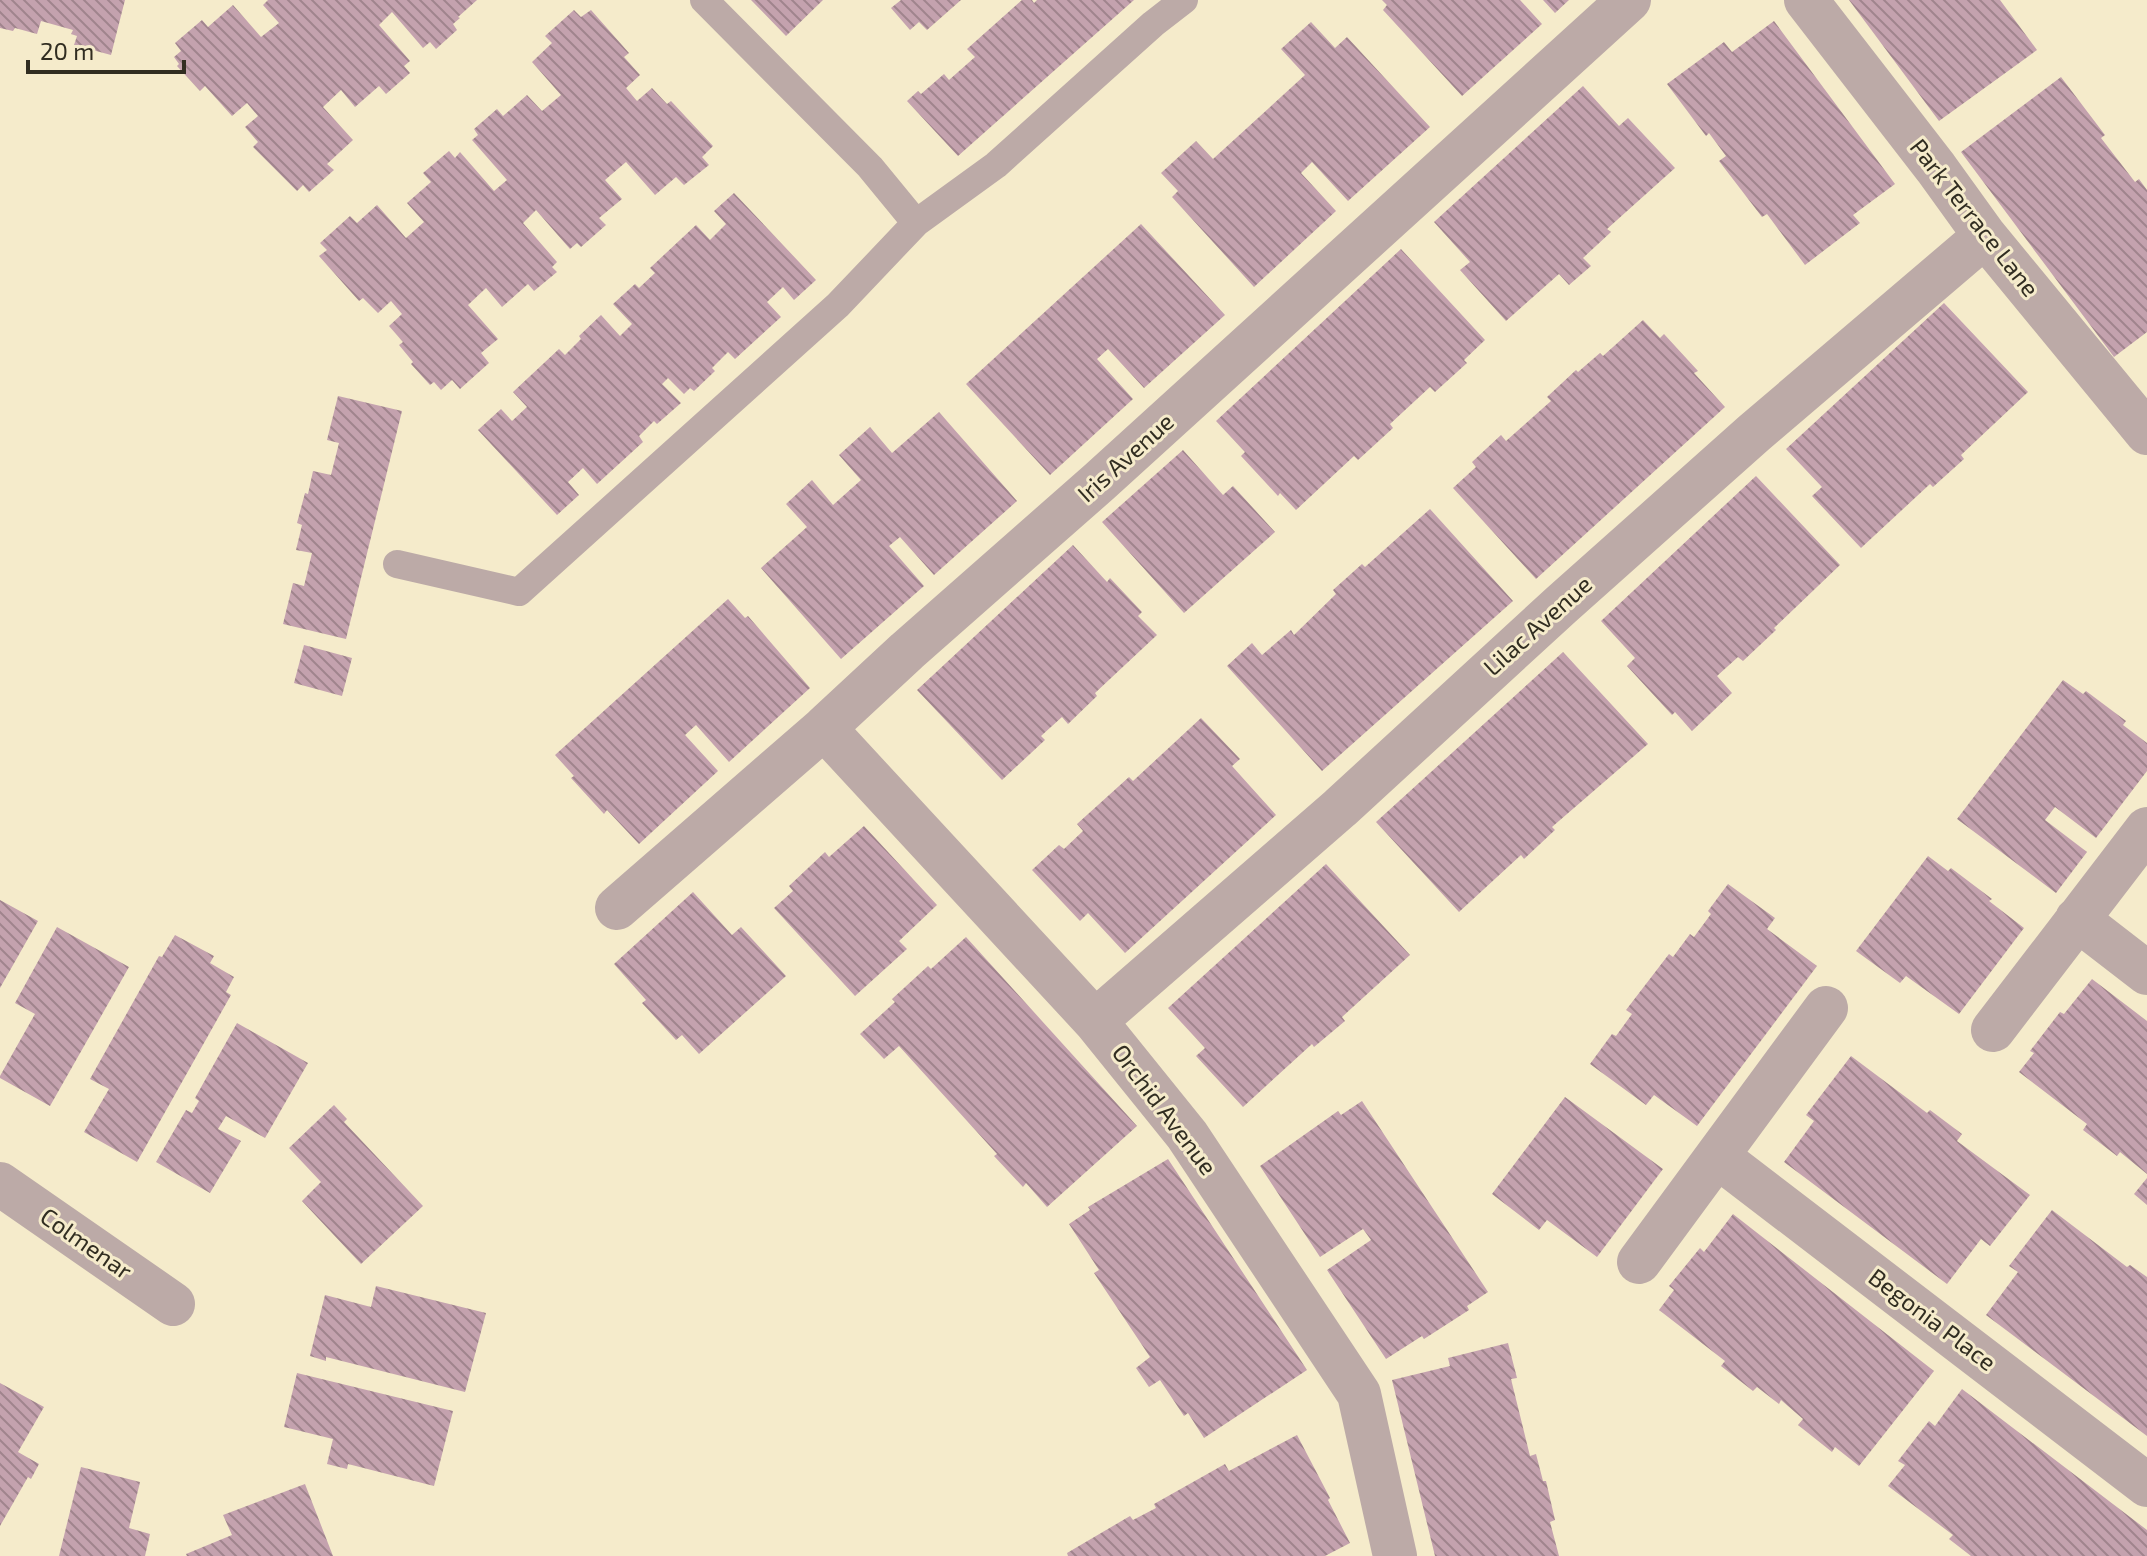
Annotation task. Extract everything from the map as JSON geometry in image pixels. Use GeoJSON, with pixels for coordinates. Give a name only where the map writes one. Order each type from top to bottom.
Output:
{"type":"FeatureCollection","features":[{"type":"Feature","properties":{"kind":"street","name":"Iris Avenue"},"geometry":{"type":"LineString","coordinates":[[617,908],[824,728],[1168,420],[1629,0]]}},
{"type":"Feature","properties":{"kind":"street","name":"Park Terrace Lane"},"geometry":{"type":"LineString","coordinates":[[1806,0],[1985,236],[2147,433]]}},
{"type":"Feature","properties":{"kind":"street","name":"Lilac Avenue"},"geometry":{"type":"LineString","coordinates":[[1095,1021],[1340,808],[1754,433],[1985,236]]}},
{"type":"Feature","properties":{"kind":"street","name":"Orchid Avenue"},"geometry":{"type":"LineString","coordinates":[[824,728],[1095,1021],[1187,1135],[1359,1394],[1395,1556]]}},
{"type":"Feature","properties":{"kind":"street"},"geometry":{"type":"LineString","coordinates":[[1993,1030],[2147,829]]}},
{"type":"Feature","properties":{"kind":"street"},"geometry":{"type":"LineString","coordinates":[[2077,919],[2147,973]]}},
{"type":"Feature","properties":{"kind":"street"},"geometry":{"type":"LineString","coordinates":[[1639,1262],[1826,1008]]}},
{"type":"Feature","properties":{"kind":"street","name":"Begonia Place"},"geometry":{"type":"LineString","coordinates":[[1717,1156],[2147,1485]]}},
{"type":"Feature","properties":{"kind":"street","name":"Colmenar"},"geometry":{"type":"LineString","coordinates":[[0,1184],[173,1304]]}},
{"type":"Feature","properties":{"kind":"lane"},"geometry":{"type":"LineString","coordinates":[[704,0],[870,167],[916,223]]}},
{"type":"Feature","properties":{"kind":"lane"},"geometry":{"type":"LineString","coordinates":[[397,564],[519,592],[838,305],[916,223],[996,165],[1153,24],[1184,0]]}},
{"type":"Feature","properties":{"kind":"building"},"geometry":{"type":"Polygon","coordinates":[[[0,0],[125,0],[111,55],[74,45],[77,36],[71,34],[73,30],[41,21],[37,34],[15,28],[13,31],[0,28],[0,0]]]}},
{"type":"Feature","properties":{"kind":"building"},"geometry":{"type":"Polygon","coordinates":[[[268,0],[477,0],[453,24],[457,30],[436,49],[430,42],[423,48],[392,12],[379,25],[410,61],[404,66],[410,73],[386,94],[379,86],[355,107],[341,90],[323,107],[353,140],[327,164],[334,170],[309,192],[303,185],[297,191],[253,147],[258,142],[245,127],[258,116],[247,103],[232,116],[205,86],[200,91],[177,66],[179,64],[174,57],[181,51],[175,43],[202,20],[208,27],[233,5],[261,37],[279,23],[263,5],[268,0]]]}},
{"type":"Feature","properties":{"kind":"building"},"geometry":{"type":"Polygon","coordinates":[[[751,0],[823,0],[786,36],[751,0]]]}},
{"type":"Feature","properties":{"kind":"building"},"geometry":{"type":"Polygon","coordinates":[[[901,0],[961,0],[927,30],[919,22],[910,30],[891,8],[901,0]]]}},
{"type":"Feature","properties":{"kind":"building"},"geometry":{"type":"Polygon","coordinates":[[[1022,0],[1032,0],[1034,3],[1037,0],[1134,0],[958,156],[907,101],[918,91],[921,94],[944,74],[949,80],[975,57],[967,49],[1022,0]]]}},
{"type":"Feature","properties":{"kind":"building"},"geometry":{"type":"Polygon","coordinates":[[[1382,0],[1520,0],[1542,24],[1462,96],[1383,10],[1387,5],[1382,0]]]}},
{"type":"Feature","properties":{"kind":"building"},"geometry":{"type":"Polygon","coordinates":[[[1543,0],[1569,0],[1555,13],[1543,0]]]}},
{"type":"Feature","properties":{"kind":"building"},"geometry":{"type":"Polygon","coordinates":[[[1849,0],[2000,0],[2037,50],[1939,121],[1849,0]]]}},
{"type":"Feature","properties":{"kind":"building"},"geometry":{"type":"Polygon","coordinates":[[[574,10],[581,17],[591,10],[629,53],[624,57],[640,75],[626,88],[637,101],[652,88],[667,104],[671,101],[713,146],[702,157],[709,165],[684,185],[676,177],[655,195],[626,162],[605,180],[622,199],[599,218],[606,225],[581,247],[577,243],[570,249],[536,210],[523,223],[557,262],[552,267],[557,272],[534,291],[528,284],[502,307],[486,288],[468,305],[498,339],[481,353],[489,363],[460,389],[452,380],[441,390],[434,382],[430,385],[411,364],[413,362],[399,345],[403,342],[389,326],[402,314],[391,301],[378,313],[363,298],[359,301],[319,256],[327,250],[320,243],[350,216],[357,223],[377,205],[406,238],[424,222],[407,203],[431,182],[423,173],[449,151],[455,158],[460,152],[494,191],[507,180],[472,140],[478,135],[474,129],[497,109],[503,116],[527,95],[542,111],[561,95],[532,62],[552,43],[545,36],[574,10]]]}},
{"type":"Feature","properties":{"kind":"building"},"geometry":{"type":"Polygon","coordinates":[[[1774,21],[1895,184],[1853,215],[1860,223],[1805,265],[1767,214],[1762,217],[1719,161],[1726,156],[1709,133],[1706,136],[1667,84],[1724,42],[1732,52],[1774,21]]]}},
{"type":"Feature","properties":{"kind":"building"},"geometry":{"type":"Polygon","coordinates":[[[1311,22],[1335,48],[1347,37],[1430,127],[1348,201],[1312,162],[1301,173],[1336,211],[1254,287],[1172,197],[1178,191],[1161,173],[1196,141],[1213,159],[1305,75],[1281,49],[1311,22]]]}},
{"type":"Feature","properties":{"kind":"building"},"geometry":{"type":"Polygon","coordinates":[[[2061,77],[2105,135],[2101,138],[2135,182],[2139,179],[2147,190],[2147,332],[2114,357],[1961,152],[2061,77]]]}},
{"type":"Feature","properties":{"kind":"building"},"geometry":{"type":"Polygon","coordinates":[[[1583,86],[1619,126],[1628,118],[1675,168],[1607,229],[1611,232],[1583,258],[1591,266],[1569,285],[1559,274],[1506,321],[1460,270],[1470,262],[1434,222],[1583,86]]]}},
{"type":"Feature","properties":{"kind":"building"},"geometry":{"type":"Polygon","coordinates":[[[734,193],[816,280],[794,300],[783,287],[767,302],[781,317],[735,359],[728,352],[712,368],[715,371],[694,391],[690,388],[684,394],[668,378],[662,384],[681,403],[657,424],[654,421],[639,436],[643,442],[597,484],[583,468],[568,482],[579,495],[557,515],[478,430],[501,409],[512,421],[527,407],[513,392],[559,349],[565,355],[601,315],[620,336],[632,324],[613,304],[635,284],[639,288],[655,273],[650,268],[696,225],[710,240],[726,224],[714,211],[734,193]]]}},
{"type":"Feature","properties":{"kind":"building"},"geometry":{"type":"Polygon","coordinates":[[[1141,224],[1225,315],[1144,388],[1108,349],[1097,359],[1133,399],[1050,475],[966,384],[1141,224]]]}},
{"type":"Feature","properties":{"kind":"building"},"geometry":{"type":"Polygon","coordinates":[[[1401,249],[1485,340],[1464,360],[1467,363],[1435,392],[1430,387],[1390,424],[1393,428],[1358,460],[1354,456],[1296,510],[1280,493],[1278,496],[1241,456],[1245,452],[1216,421],[1401,249]]]}},
{"type":"Feature","properties":{"kind":"building"},"geometry":{"type":"Polygon","coordinates":[[[1944,303],[2028,392],[1961,455],[1964,459],[1933,487],[1930,484],[1861,548],[1812,496],[1822,487],[1786,449],[1944,303]]]}},
{"type":"Feature","properties":{"kind":"building"},"geometry":{"type":"Polygon","coordinates":[[[1643,320],[1660,338],[1664,334],[1725,407],[1536,579],[1453,488],[1476,467],[1472,462],[1501,435],[1506,441],[1551,401],[1547,397],[1576,370],[1578,372],[1600,353],[1603,356],[1643,320]]]}},
{"type":"Feature","properties":{"kind":"building"},"geometry":{"type":"Polygon","coordinates":[[[338,396],[402,411],[346,639],[283,624],[293,583],[304,586],[312,553],[296,550],[302,525],[297,523],[305,493],[308,494],[313,471],[331,475],[339,443],[327,440],[338,396]]]}},
{"type":"Feature","properties":{"kind":"building"},"geometry":{"type":"Polygon","coordinates":[[[939,412],[1017,501],[934,575],[900,537],[889,546],[924,586],[841,659],[761,568],[807,527],[786,504],[812,480],[833,505],[861,480],[839,455],[870,427],[892,453],[939,412]]]}},
{"type":"Feature","properties":{"kind":"building"},"geometry":{"type":"Polygon","coordinates":[[[1183,450],[1223,495],[1233,486],[1275,532],[1184,613],[1102,522],[1183,450]]]}},
{"type":"Feature","properties":{"kind":"building"},"geometry":{"type":"Polygon","coordinates":[[[1756,476],[1840,565],[1743,661],[1738,657],[1717,676],[1732,693],[1692,731],[1675,712],[1672,715],[1627,666],[1635,658],[1601,621],[1756,476]]]}},
{"type":"Feature","properties":{"kind":"building"},"geometry":{"type":"Polygon","coordinates":[[[1430,509],[1513,601],[1322,771],[1227,666],[1252,643],[1262,655],[1291,630],[1294,635],[1336,594],[1333,590],[1362,564],[1365,567],[1430,509]]]}},
{"type":"Feature","properties":{"kind":"building"},"geometry":{"type":"Polygon","coordinates":[[[1073,545],[1107,582],[1110,578],[1142,612],[1138,616],[1157,635],[1095,693],[1097,696],[1068,724],[1062,717],[1041,736],[1045,740],[1002,780],[917,690],[1073,545]]]}},
{"type":"Feature","properties":{"kind":"building"},"geometry":{"type":"Polygon","coordinates":[[[728,599],[745,618],[748,616],[810,688],[729,762],[696,725],[685,735],[718,771],[639,844],[607,810],[604,814],[555,755],[728,599]]]}},
{"type":"Feature","properties":{"kind":"building"},"geometry":{"type":"Polygon","coordinates":[[[304,645],[352,658],[342,696],[294,683],[304,645]]]}},
{"type":"Feature","properties":{"kind":"building"},"geometry":{"type":"Polygon","coordinates":[[[1563,652],[1648,744],[1552,827],[1555,830],[1524,859],[1521,855],[1459,912],[1376,822],[1563,652]]]}},
{"type":"Feature","properties":{"kind":"building"},"geometry":{"type":"Polygon","coordinates":[[[2063,680],[2083,694],[2086,691],[2126,721],[2123,725],[2147,743],[2147,771],[2096,838],[2055,807],[2045,820],[2087,852],[2056,893],[1957,819],[2063,680]]]}},
{"type":"Feature","properties":{"kind":"building"},"geometry":{"type":"Polygon","coordinates":[[[1201,718],[1240,759],[1232,766],[1276,815],[1125,953],[1088,913],[1080,921],[1032,870],[1059,845],[1064,849],[1083,831],[1077,824],[1129,777],[1133,781],[1201,718]]]}},
{"type":"Feature","properties":{"kind":"building"},"geometry":{"type":"Polygon","coordinates":[[[864,826],[937,905],[899,941],[907,949],[855,996],[774,908],[793,891],[789,886],[825,852],[829,857],[864,826]]]}},
{"type":"Feature","properties":{"kind":"building"},"geometry":{"type":"Polygon","coordinates":[[[1928,856],[1948,871],[1951,868],[2024,928],[1959,1014],[1906,976],[1900,983],[1856,951],[1928,856]]]}},
{"type":"Feature","properties":{"kind":"building"},"geometry":{"type":"Polygon","coordinates":[[[1326,864],[1410,955],[1342,1017],[1345,1021],[1314,1047],[1312,1044],[1243,1107],[1196,1056],[1205,1048],[1168,1008],[1326,864]]]}},
{"type":"Feature","properties":{"kind":"building"},"geometry":{"type":"Polygon","coordinates":[[[1728,884],[1775,918],[1767,929],[1817,966],[1697,1126],[1654,1095],[1646,1105],[1590,1064],[1612,1034],[1616,1036],[1632,1014],[1626,1010],[1669,954],[1673,957],[1690,934],[1694,937],[1728,884]]]}},
{"type":"Feature","properties":{"kind":"building"},"geometry":{"type":"Polygon","coordinates":[[[693,892],[732,935],[741,927],[786,976],[699,1054],[682,1035],[676,1040],[642,1003],[646,1000],[614,964],[693,892]]]}},
{"type":"Feature","properties":{"kind":"building"},"geometry":{"type":"Polygon","coordinates":[[[0,900],[38,921],[0,988],[0,900]]]}},
{"type":"Feature","properties":{"kind":"building"},"geometry":{"type":"Polygon","coordinates":[[[57,927],[129,967],[50,1106],[0,1076],[35,1014],[15,1003],[57,927]]]}},
{"type":"Feature","properties":{"kind":"building"},"geometry":{"type":"Polygon","coordinates":[[[175,935],[214,956],[210,963],[234,977],[226,992],[231,995],[137,1162],[84,1132],[109,1089],[90,1079],[159,956],[162,957],[175,935]]]}},
{"type":"Feature","properties":{"kind":"building"},"geometry":{"type":"Polygon","coordinates":[[[966,937],[1137,1126],[1047,1207],[1026,1183],[1023,1187],[994,1156],[997,1154],[899,1046],[884,1059],[860,1034],[928,966],[931,969],[966,937]]]}},
{"type":"Feature","properties":{"kind":"building"},"geometry":{"type":"Polygon","coordinates":[[[2092,979],[2147,1021],[2147,1174],[2120,1152],[2117,1156],[2083,1130],[2087,1124],[2019,1072],[2034,1053],[2030,1051],[2060,1012],[2064,1014],[2092,979]]]}},
{"type":"Feature","properties":{"kind":"building"},"geometry":{"type":"Polygon","coordinates":[[[237,1023],[308,1063],[265,1138],[226,1116],[218,1129],[241,1141],[210,1193],[156,1162],[186,1110],[192,1113],[199,1101],[195,1098],[237,1023]]]}},
{"type":"Feature","properties":{"kind":"building"},"geometry":{"type":"Polygon","coordinates":[[[1851,1056],[1927,1113],[1930,1110],[1962,1134],[1957,1141],[2030,1195],[1990,1246],[1981,1239],[1947,1284],[1784,1162],[1814,1121],[1806,1115],[1851,1056]]]}},
{"type":"Feature","properties":{"kind":"building"},"geometry":{"type":"Polygon","coordinates":[[[1565,1097],[1663,1169],[1597,1257],[1547,1220],[1539,1230],[1492,1194],[1565,1097]]]}},
{"type":"Feature","properties":{"kind":"building"},"geometry":{"type":"Polygon","coordinates":[[[1362,1101],[1488,1292],[1467,1306],[1469,1310],[1386,1359],[1327,1270],[1371,1240],[1363,1229],[1320,1257],[1260,1166],[1338,1111],[1341,1115],[1362,1101]]]}},
{"type":"Feature","properties":{"kind":"building"},"geometry":{"type":"Polygon","coordinates":[[[334,1105],[347,1119],[344,1122],[423,1206],[361,1264],[302,1201],[321,1182],[289,1148],[334,1105]]]}},
{"type":"Feature","properties":{"kind":"building"},"geometry":{"type":"Polygon","coordinates":[[[1168,1159],[1307,1370],[1204,1438],[1188,1413],[1184,1416],[1160,1380],[1149,1387],[1136,1368],[1150,1357],[1094,1273],[1099,1270],[1069,1224],[1090,1210],[1088,1207],[1168,1159]]]}},
{"type":"Feature","properties":{"kind":"building"},"geometry":{"type":"Polygon","coordinates":[[[2147,1178],[2147,1205],[2134,1194],[2147,1178]]]}},
{"type":"Feature","properties":{"kind":"building"},"geometry":{"type":"Polygon","coordinates":[[[2052,1210],[2127,1267],[2130,1265],[2147,1277],[2147,1436],[1986,1315],[2018,1272],[2009,1266],[2052,1210]]]}},
{"type":"Feature","properties":{"kind":"building"},"geometry":{"type":"Polygon","coordinates":[[[1733,1214],[1934,1371],[1859,1466],[1835,1447],[1832,1452],[1798,1425],[1803,1419],[1781,1400],[1779,1404],[1757,1387],[1753,1391],[1721,1366],[1725,1361],[1659,1310],[1674,1290],[1669,1286],[1700,1248],[1704,1252],[1733,1214]]]}},
{"type":"Feature","properties":{"kind":"building"},"geometry":{"type":"Polygon","coordinates":[[[376,1286],[486,1313],[465,1392],[326,1357],[326,1361],[310,1356],[325,1295],[371,1307],[376,1286]]]}},
{"type":"Feature","properties":{"kind":"building"},"geometry":{"type":"Polygon","coordinates":[[[1508,1343],[1517,1378],[1511,1379],[1530,1456],[1536,1454],[1543,1481],[1546,1481],[1555,1520],[1550,1522],[1559,1556],[1435,1556],[1392,1380],[1450,1366],[1448,1358],[1508,1343]]]}},
{"type":"Feature","properties":{"kind":"building"},"geometry":{"type":"Polygon","coordinates":[[[297,1373],[453,1411],[434,1486],[348,1464],[347,1469],[327,1464],[333,1439],[284,1427],[297,1373]]]}},
{"type":"Feature","properties":{"kind":"building"},"geometry":{"type":"Polygon","coordinates":[[[0,1383],[44,1407],[18,1452],[39,1464],[0,1526],[0,1383]]]}},
{"type":"Feature","properties":{"kind":"building"},"geometry":{"type":"Polygon","coordinates":[[[1962,1389],[2147,1530],[2147,1556],[1971,1556],[1949,1539],[1953,1535],[1888,1486],[1905,1465],[1898,1461],[1929,1421],[1935,1426],[1962,1389]]]}},
{"type":"Feature","properties":{"kind":"building"},"geometry":{"type":"Polygon","coordinates":[[[1297,1435],[1350,1543],[1325,1556],[1068,1556],[1067,1553],[1130,1516],[1133,1520],[1156,1508],[1154,1504],[1225,1464],[1229,1471],[1297,1435]]]}},
{"type":"Feature","properties":{"kind":"building"},"geometry":{"type":"Polygon","coordinates":[[[81,1467],[140,1482],[129,1528],[150,1534],[145,1556],[59,1556],[81,1467]]]}},
{"type":"Feature","properties":{"kind":"building"},"geometry":{"type":"Polygon","coordinates":[[[305,1484],[333,1556],[187,1556],[232,1535],[223,1515],[305,1484]]]}}]}
